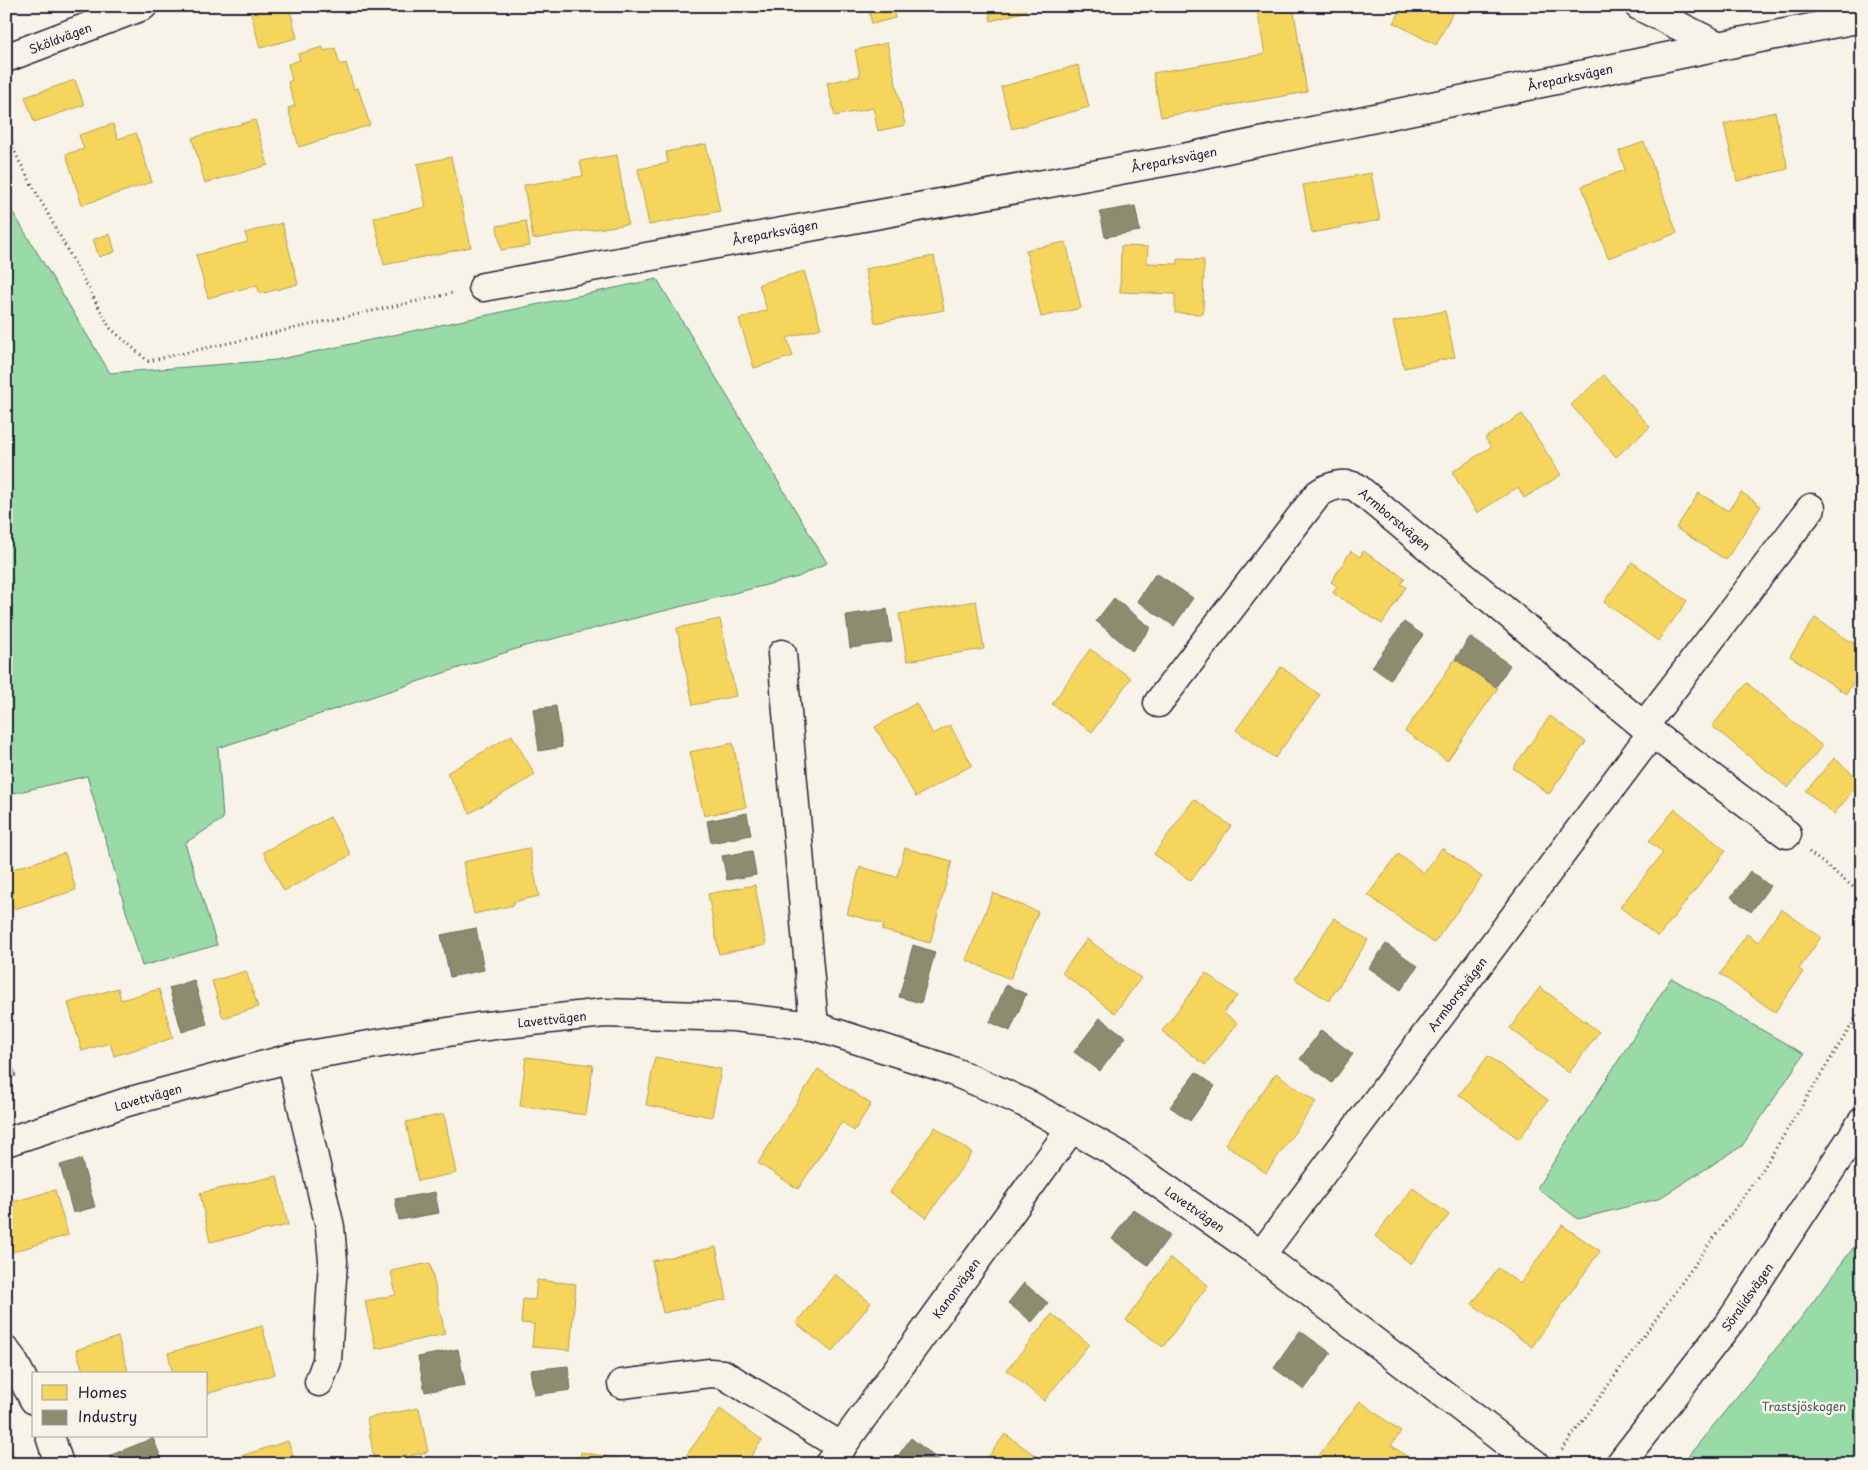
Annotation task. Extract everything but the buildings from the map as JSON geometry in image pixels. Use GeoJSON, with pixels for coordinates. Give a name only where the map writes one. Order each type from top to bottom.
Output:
{"type":"FeatureCollection","features":[{"type":"Feature","properties":{"kind":"street","name":"Sköldvägen"},"geometry":{"type":"LineString","coordinates":[[6,58],[143,6]]}},
{"type":"Feature","properties":{"kind":"street"},"geometry":{"type":"LineString","coordinates":[[1639,6],[1719,46]]}},
{"type":"Feature","properties":{"kind":"street","name":"Åreparksvägen"},"geometry":{"type":"LineString","coordinates":[[483,287],[1169,160],[1862,18]]}},
{"type":"Feature","properties":{"kind":"street","name":"Armborstvägen"},"geometry":{"type":"LineString","coordinates":[[1158,703],[1318,494],[1331,487],[1348,484],[1356,487],[1648,730],[1787,834]]}},
{"type":"Feature","properties":{"kind":"street","name":"Armborstvägen"},"geometry":{"type":"LineString","coordinates":[[1261,1255],[1811,508]]}},
{"type":"Feature","properties":{"kind":"street"},"geometry":{"type":"LineString","coordinates":[[782,654],[814,1026]]}},
{"type":"Feature","properties":{"kind":"street","name":"Lavettvägen"},"geometry":{"type":"LineString","coordinates":[[6,1142],[127,1102],[291,1058],[478,1027],[604,1013],[734,1017],[814,1026],[945,1068],[1031,1106],[1114,1152],[1546,1460]]}},
{"type":"Feature","properties":{"kind":"street"},"geometry":{"type":"LineString","coordinates":[[291,1058],[330,1227],[333,1261],[327,1361],[319,1382]]}},
{"type":"Feature","properties":{"kind":"street","name":"Söralidsvägen"},"geometry":{"type":"LineString","coordinates":[[1620,1464],[1733,1318],[1862,1122]]}},
{"type":"Feature","properties":{"kind":"street","name":"Kanonvägen"},"geometry":{"type":"LineString","coordinates":[[622,1384],[710,1373],[723,1374],[835,1455],[1071,1129]]}},
{"type":"Feature","properties":{"kind":"street"},"geometry":{"type":"LineString","coordinates":[[6,1351],[32,1396]]}},
{"type":"Feature","properties":{"kind":"street"},"geometry":{"type":"LineString","coordinates":[[51,1438],[59,1464]]}},
{"type":"Feature","properties":{"kind":"path"},"geometry":{"type":"LineString","coordinates":[[6,129],[18,159],[110,328],[148,361],[483,287]]}},
{"type":"Feature","properties":{"kind":"path"},"geometry":{"type":"LineString","coordinates":[[1787,834],[1862,894]]}},
{"type":"Feature","properties":{"kind":"path"},"geometry":{"type":"LineString","coordinates":[[1546,1460],[1763,1169],[1862,1008]]}},
{"type":"Feature","properties":{"kind":"green space"},"geometry":{"type":"Polygon","coordinates":[[[6,201],[110,373],[276,360],[657,279],[827,563],[798,577],[525,646],[218,748],[223,819],[185,843],[217,945],[142,966],[87,776],[6,795],[6,201]]]}},
{"type":"Feature","properties":{"kind":"green space"},"geometry":{"type":"Polygon","coordinates":[[[1671,978],[1804,1054],[1742,1146],[1658,1199],[1578,1219],[1537,1188],[1671,978]]]}},
{"type":"Feature","properties":{"kind":"green space","name":"Trastsjöskogen"},"geometry":{"type":"Polygon","coordinates":[[[1862,1236],[1862,1464],[1682,1464],[1801,1318],[1862,1236]]]}}]}
